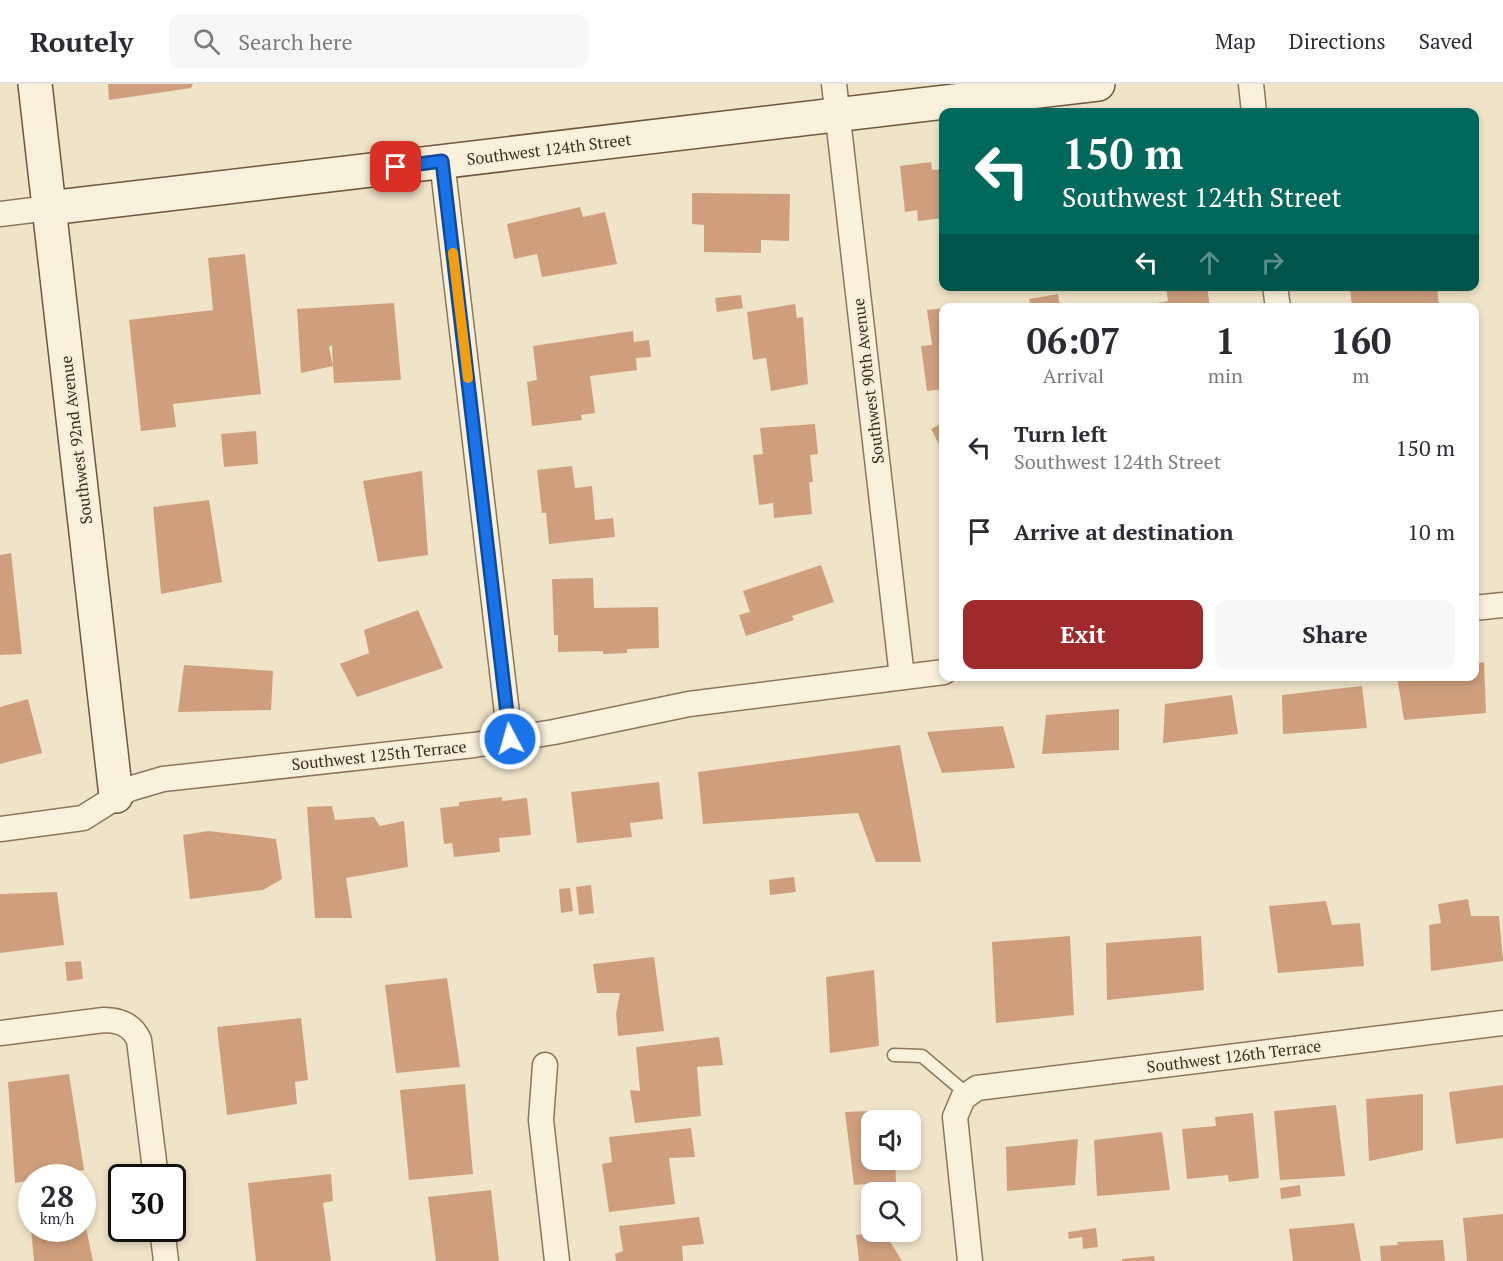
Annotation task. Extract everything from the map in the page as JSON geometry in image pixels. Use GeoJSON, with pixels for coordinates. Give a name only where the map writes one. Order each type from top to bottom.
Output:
{"type":"FeatureCollection","features":[{"type":"Feature","properties":{"kind":"street","name":"Southwest 92nd Avenue"},"geometry":{"type":"LineString","coordinates":[[35,84],[116,796]]}},
{"type":"Feature","properties":{"kind":"street","name":"Southwest 124th Street"},"geometry":{"type":"LineString","coordinates":[[0,214],[442,161],[836,99],[1098,84]]}},
{"type":"Feature","properties":{"kind":"street"},"geometry":{"type":"LineString","coordinates":[[1251,84],[1254,108]]}},
{"type":"Feature","properties":{"kind":"street","name":"Southwest 90th Avenue"},"geometry":{"type":"LineString","coordinates":[[836,99],[902,677]]}},
{"type":"Feature","properties":{"kind":"street"},"geometry":{"type":"LineString","coordinates":[[442,161],[510,739]]}},
{"type":"Feature","properties":{"kind":"street"},"geometry":{"type":"LineString","coordinates":[[1479,607],[1503,604]]}},
{"type":"Feature","properties":{"kind":"street","name":"Southwest 125th Terrace"},"geometry":{"type":"LineString","coordinates":[[0,829],[83,818],[116,796],[139,785],[163,779],[510,739],[689,704],[939,673]]}},
{"type":"Feature","properties":{"kind":"street"},"geometry":{"type":"LineString","coordinates":[[0,1033],[104,1020],[117,1021],[130,1027],[140,1040],[154,1164]]}},
{"type":"Feature","properties":{"kind":"street","name":"Southwest 126th Terrace"},"geometry":{"type":"LineString","coordinates":[[967,1094],[982,1087],[1503,1023]]}},
{"type":"Feature","properties":{"kind":"street"},"geometry":{"type":"LineString","coordinates":[[545,1065],[541,1120],[557,1261]]}},
{"type":"Feature","properties":{"kind":"street"},"geometry":{"type":"LineString","coordinates":[[967,1094],[959,1103],[955,1117],[970,1261]]}},
{"type":"Feature","properties":{"kind":"street"},"geometry":{"type":"LineString","coordinates":[[164,1242],[166,1261]]}},
{"type":"Feature","properties":{"kind":"lane"},"geometry":{"type":"LineString","coordinates":[[894,1055],[921,1056],[967,1094]]}},
{"type":"Feature","properties":{"kind":"building"},"geometry":{"type":"Polygon","coordinates":[[[108,84],[193,84],[191,88],[109,100],[108,84]]]}},
{"type":"Feature","properties":{"kind":"building"},"geometry":{"type":"Polygon","coordinates":[[[931,162],[932,170],[939,169],[939,219],[918,221],[917,210],[905,212],[900,166],[931,162]]]}},
{"type":"Feature","properties":{"kind":"building"},"geometry":{"type":"Polygon","coordinates":[[[692,193],[790,194],[789,241],[761,240],[761,253],[704,252],[704,225],[692,224],[692,193]]]}},
{"type":"Feature","properties":{"kind":"building"},"geometry":{"type":"Polygon","coordinates":[[[580,207],[583,217],[605,212],[617,264],[542,277],[537,254],[514,259],[507,224],[580,207]]]}},
{"type":"Feature","properties":{"kind":"building"},"geometry":{"type":"Polygon","coordinates":[[[245,254],[261,394],[173,404],[176,427],[141,431],[129,320],[213,310],[208,258],[245,254]]]}},
{"type":"Feature","properties":{"kind":"building"},"geometry":{"type":"Polygon","coordinates":[[[1167,291],[1208,291],[1209,303],[1157,303],[1168,301],[1167,291]]]}},
{"type":"Feature","properties":{"kind":"building"},"geometry":{"type":"Polygon","coordinates":[[[1350,291],[1437,291],[1439,303],[1352,303],[1350,291]]]}},
{"type":"Feature","properties":{"kind":"building"},"geometry":{"type":"Polygon","coordinates":[[[1058,294],[1059,303],[1030,303],[1029,299],[1058,294]]]}},
{"type":"Feature","properties":{"kind":"building"},"geometry":{"type":"Polygon","coordinates":[[[741,295],[743,308],[717,312],[715,298],[741,295]]]}},
{"type":"Feature","properties":{"kind":"building"},"geometry":{"type":"Polygon","coordinates":[[[394,303],[401,380],[334,383],[333,366],[301,373],[297,309],[394,303]],[[332,345],[329,347],[333,366],[332,345]]]}},
{"type":"Feature","properties":{"kind":"building"},"geometry":{"type":"Polygon","coordinates":[[[795,304],[797,318],[803,317],[808,384],[771,391],[766,358],[753,360],[747,312],[795,304]]]}},
{"type":"Feature","properties":{"kind":"building"},"geometry":{"type":"Polygon","coordinates":[[[939,309],[939,390],[927,391],[921,346],[932,345],[927,310],[939,309]]]}},
{"type":"Feature","properties":{"kind":"building"},"geometry":{"type":"Polygon","coordinates":[[[633,331],[634,342],[649,340],[651,357],[636,358],[637,370],[590,376],[595,413],[581,415],[582,420],[532,426],[527,382],[537,380],[533,346],[633,331]]]}},
{"type":"Feature","properties":{"kind":"building"},"geometry":{"type":"Polygon","coordinates":[[[815,424],[818,454],[810,455],[813,482],[809,482],[812,514],[774,518],[773,503],[759,505],[753,455],[763,454],[760,428],[815,424]]]}},
{"type":"Feature","properties":{"kind":"building"},"geometry":{"type":"Polygon","coordinates":[[[939,425],[939,444],[931,429],[939,425]]]}},
{"type":"Feature","properties":{"kind":"building"},"geometry":{"type":"Polygon","coordinates":[[[256,431],[258,464],[224,467],[221,434],[256,431]]]}},
{"type":"Feature","properties":{"kind":"building"},"geometry":{"type":"Polygon","coordinates":[[[572,466],[575,488],[592,486],[595,520],[613,518],[615,537],[549,544],[546,513],[542,513],[537,470],[572,466]]]}},
{"type":"Feature","properties":{"kind":"building"},"geometry":{"type":"Polygon","coordinates":[[[422,471],[428,555],[378,562],[363,481],[422,471]]]}},
{"type":"Feature","properties":{"kind":"building"},"geometry":{"type":"Polygon","coordinates":[[[209,500],[222,582],[161,594],[153,507],[209,500]]]}},
{"type":"Feature","properties":{"kind":"building"},"geometry":{"type":"Polygon","coordinates":[[[11,553],[22,654],[0,655],[0,555],[11,553]]]}},
{"type":"Feature","properties":{"kind":"building"},"geometry":{"type":"Polygon","coordinates":[[[821,565],[834,602],[792,616],[794,620],[746,636],[739,615],[750,612],[743,591],[821,565]]]}},
{"type":"Feature","properties":{"kind":"building"},"geometry":{"type":"Polygon","coordinates":[[[593,578],[594,608],[658,607],[659,648],[627,649],[627,653],[603,654],[603,651],[558,652],[558,635],[554,635],[552,579],[593,578]]]}},
{"type":"Feature","properties":{"kind":"building"},"geometry":{"type":"Polygon","coordinates":[[[418,610],[443,668],[357,697],[340,664],[369,653],[364,630],[418,610]]]}},
{"type":"Feature","properties":{"kind":"building"},"geometry":{"type":"Polygon","coordinates":[[[1484,662],[1486,713],[1404,720],[1398,681],[1479,681],[1479,663],[1484,662]]]}},
{"type":"Feature","properties":{"kind":"building"},"geometry":{"type":"Polygon","coordinates":[[[184,665],[273,671],[271,710],[178,712],[184,665]]]}},
{"type":"Feature","properties":{"kind":"building"},"geometry":{"type":"Polygon","coordinates":[[[1362,686],[1367,728],[1283,734],[1282,695],[1362,686]]]}},
{"type":"Feature","properties":{"kind":"building"},"geometry":{"type":"Polygon","coordinates":[[[1232,695],[1238,734],[1163,743],[1165,704],[1232,695]]]}},
{"type":"Feature","properties":{"kind":"building"},"geometry":{"type":"Polygon","coordinates":[[[28,699],[42,753],[0,764],[0,707],[28,699]]]}},
{"type":"Feature","properties":{"kind":"building"},"geometry":{"type":"Polygon","coordinates":[[[1119,709],[1119,750],[1042,754],[1046,715],[1119,709]]]}},
{"type":"Feature","properties":{"kind":"building"},"geometry":{"type":"Polygon","coordinates":[[[1003,726],[1015,768],[942,773],[927,732],[1003,726]]]}},
{"type":"Feature","properties":{"kind":"building"},"geometry":{"type":"Polygon","coordinates":[[[900,745],[921,862],[876,862],[858,813],[703,824],[698,772],[900,745]]]}},
{"type":"Feature","properties":{"kind":"building"},"geometry":{"type":"Polygon","coordinates":[[[659,782],[663,819],[630,823],[632,837],[577,843],[571,792],[659,782]]]}},
{"type":"Feature","properties":{"kind":"building"},"geometry":{"type":"Polygon","coordinates":[[[502,797],[502,801],[527,798],[531,835],[499,838],[500,852],[454,857],[452,843],[444,844],[440,808],[459,806],[459,802],[502,797]]]}},
{"type":"Feature","properties":{"kind":"building"},"geometry":{"type":"Polygon","coordinates":[[[332,806],[335,820],[374,817],[380,826],[404,821],[408,867],[346,878],[352,918],[315,918],[307,807],[332,806]]]}},
{"type":"Feature","properties":{"kind":"building"},"geometry":{"type":"Polygon","coordinates":[[[209,831],[276,839],[282,879],[263,890],[190,899],[183,835],[209,831]]]}},
{"type":"Feature","properties":{"kind":"building"},"geometry":{"type":"Polygon","coordinates":[[[794,877],[796,892],[770,895],[769,880],[794,877]]]}},
{"type":"Feature","properties":{"kind":"building"},"geometry":{"type":"Polygon","coordinates":[[[591,885],[594,913],[579,915],[576,887],[591,885]]]}},
{"type":"Feature","properties":{"kind":"building"},"geometry":{"type":"Polygon","coordinates":[[[570,888],[573,911],[561,913],[559,889],[570,888]]]}},
{"type":"Feature","properties":{"kind":"building"},"geometry":{"type":"Polygon","coordinates":[[[57,892],[64,945],[0,953],[0,894],[57,892]]]}},
{"type":"Feature","properties":{"kind":"building"},"geometry":{"type":"Polygon","coordinates":[[[1468,899],[1471,916],[1499,916],[1503,961],[1431,971],[1429,925],[1441,923],[1438,904],[1468,899]]]}},
{"type":"Feature","properties":{"kind":"building"},"geometry":{"type":"Polygon","coordinates":[[[1326,901],[1332,925],[1360,923],[1364,966],[1278,973],[1269,906],[1326,901]]]}},
{"type":"Feature","properties":{"kind":"building"},"geometry":{"type":"Polygon","coordinates":[[[1070,936],[1074,1015],[996,1023],[992,942],[1070,936]]]}},
{"type":"Feature","properties":{"kind":"building"},"geometry":{"type":"Polygon","coordinates":[[[1201,936],[1204,990],[1107,1000],[1106,943],[1201,936]]]}},
{"type":"Feature","properties":{"kind":"building"},"geometry":{"type":"Polygon","coordinates":[[[654,957],[664,1031],[618,1036],[616,1014],[620,993],[597,993],[593,964],[654,957]]]}},
{"type":"Feature","properties":{"kind":"building"},"geometry":{"type":"Polygon","coordinates":[[[81,961],[83,979],[67,981],[65,962],[81,961]]]}},
{"type":"Feature","properties":{"kind":"building"},"geometry":{"type":"Polygon","coordinates":[[[874,970],[879,1046],[830,1053],[826,977],[874,970]]]}},
{"type":"Feature","properties":{"kind":"building"},"geometry":{"type":"Polygon","coordinates":[[[447,978],[460,1067],[396,1073],[385,985],[447,978]]]}},
{"type":"Feature","properties":{"kind":"building"},"geometry":{"type":"Polygon","coordinates":[[[301,1018],[308,1080],[295,1082],[297,1104],[227,1115],[217,1027],[301,1018]]]}},
{"type":"Feature","properties":{"kind":"building"},"geometry":{"type":"Polygon","coordinates":[[[719,1037],[723,1065],[697,1067],[701,1116],[635,1123],[630,1090],[640,1091],[636,1047],[719,1037]]]}},
{"type":"Feature","properties":{"kind":"building"},"geometry":{"type":"Polygon","coordinates":[[[69,1074],[83,1164],[18,1164],[18,1182],[15,1183],[8,1082],[69,1074]]]}},
{"type":"Feature","properties":{"kind":"building"},"geometry":{"type":"Polygon","coordinates":[[[465,1084],[473,1174],[409,1180],[400,1090],[465,1084]]]}},
{"type":"Feature","properties":{"kind":"building"},"geometry":{"type":"Polygon","coordinates":[[[1503,1085],[1503,1138],[1456,1144],[1449,1092],[1503,1085]]]}},
{"type":"Feature","properties":{"kind":"building"},"geometry":{"type":"Polygon","coordinates":[[[1423,1094],[1423,1150],[1369,1161],[1366,1099],[1423,1094]]]}},
{"type":"Feature","properties":{"kind":"building"},"geometry":{"type":"Polygon","coordinates":[[[1336,1105],[1345,1176],[1280,1180],[1274,1111],[1336,1105]]]}},
{"type":"Feature","properties":{"kind":"building"},"geometry":{"type":"Polygon","coordinates":[[[861,1111],[861,1170],[895,1170],[896,1182],[861,1182],[861,1184],[854,1185],[845,1112],[861,1111]]]}},
{"type":"Feature","properties":{"kind":"building"},"geometry":{"type":"Polygon","coordinates":[[[1253,1113],[1259,1178],[1229,1182],[1228,1175],[1187,1179],[1182,1129],[1216,1126],[1215,1117],[1253,1113]]]}},
{"type":"Feature","properties":{"kind":"building"},"geometry":{"type":"Polygon","coordinates":[[[691,1128],[695,1157],[669,1158],[675,1204],[609,1212],[602,1164],[612,1162],[609,1137],[691,1128]]]}},
{"type":"Feature","properties":{"kind":"building"},"geometry":{"type":"Polygon","coordinates":[[[1162,1132],[1170,1190],[1097,1196],[1094,1140],[1162,1132]]]}},
{"type":"Feature","properties":{"kind":"building"},"geometry":{"type":"Polygon","coordinates":[[[1078,1139],[1075,1185],[1007,1191],[1006,1147],[1078,1139]]]}},
{"type":"Feature","properties":{"kind":"building"},"geometry":{"type":"Polygon","coordinates":[[[331,1174],[333,1201],[323,1203],[331,1261],[256,1261],[248,1183],[331,1174]]]}},
{"type":"Feature","properties":{"kind":"building"},"geometry":{"type":"Polygon","coordinates":[[[1300,1185],[1301,1196],[1281,1199],[1280,1188],[1300,1185]]]}},
{"type":"Feature","properties":{"kind":"building"},"geometry":{"type":"Polygon","coordinates":[[[491,1190],[499,1261],[436,1261],[428,1197],[491,1190]]]}},
{"type":"Feature","properties":{"kind":"building"},"geometry":{"type":"Polygon","coordinates":[[[1503,1214],[1503,1261],[1467,1261],[1463,1218],[1503,1214]]]}},
{"type":"Feature","properties":{"kind":"building"},"geometry":{"type":"Polygon","coordinates":[[[699,1217],[704,1244],[682,1246],[683,1261],[616,1261],[615,1254],[623,1251],[619,1226],[699,1217]]]}},
{"type":"Feature","properties":{"kind":"building"},"geometry":{"type":"Polygon","coordinates":[[[1354,1223],[1361,1261],[1293,1261],[1289,1229],[1354,1223]]]}},
{"type":"Feature","properties":{"kind":"building"},"geometry":{"type":"Polygon","coordinates":[[[1096,1228],[1098,1247],[1083,1249],[1082,1237],[1069,1239],[1068,1232],[1096,1228]]]}},
{"type":"Feature","properties":{"kind":"building"},"geometry":{"type":"Polygon","coordinates":[[[861,1234],[861,1242],[890,1242],[902,1261],[859,1261],[856,1235],[861,1234]]]}},
{"type":"Feature","properties":{"kind":"building"},"geometry":{"type":"Polygon","coordinates":[[[1443,1240],[1445,1261],[1381,1261],[1380,1246],[1398,1245],[1397,1242],[1443,1240]]]}},
{"type":"Feature","properties":{"kind":"building"},"geometry":{"type":"Polygon","coordinates":[[[32,1242],[89,1242],[93,1261],[34,1261],[32,1242]]]}},
{"type":"Feature","properties":{"kind":"building"},"geometry":{"type":"Polygon","coordinates":[[[1154,1256],[1155,1261],[1122,1261],[1122,1259],[1154,1256]]]}},
{"type":"Feature","properties":{"kind":"slow traffic"},"geometry":{"type":"LineString","coordinates":[[453,253],[468,378]]}},
{"type":"Feature","properties":{"kind":"route"},"geometry":{"type":"LineString","coordinates":[[396,167],[442,161],[510,739]]}}]}
